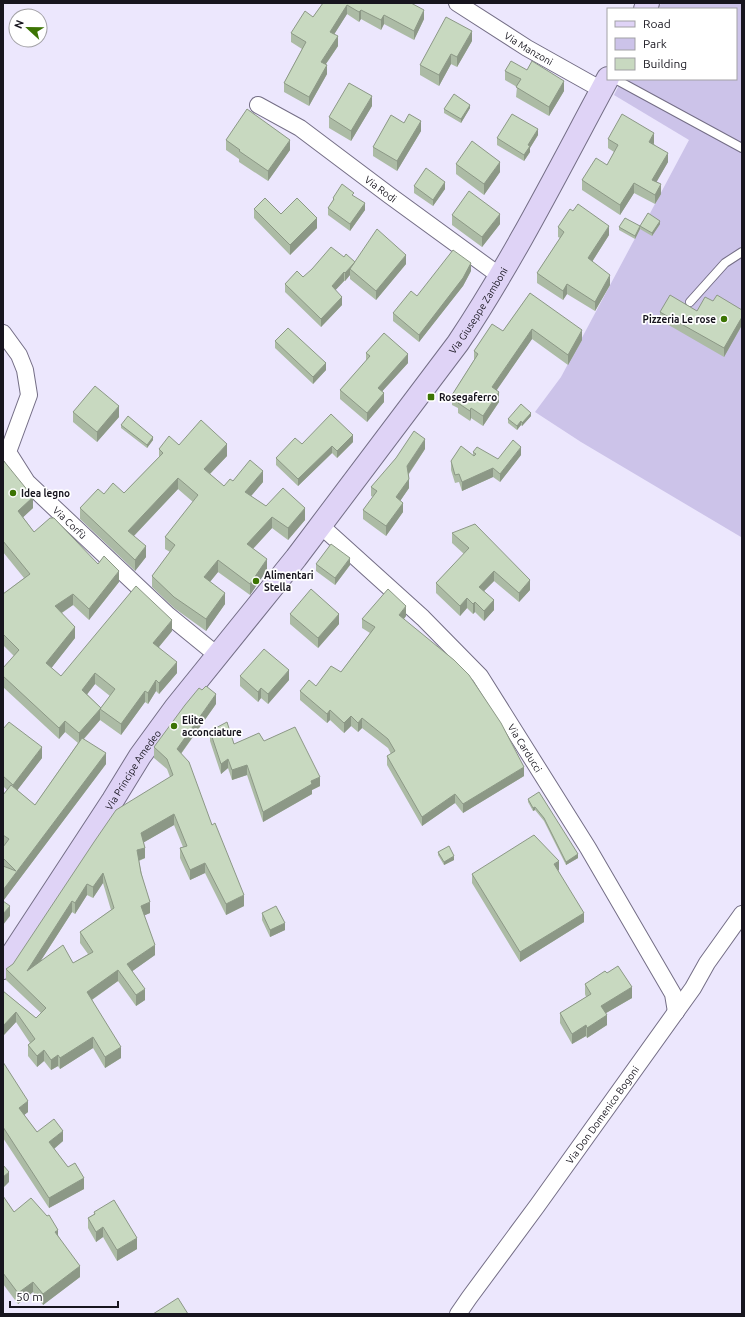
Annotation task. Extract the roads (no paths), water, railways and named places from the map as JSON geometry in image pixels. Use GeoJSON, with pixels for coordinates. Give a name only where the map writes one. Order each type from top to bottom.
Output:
{"type":"FeatureCollection","features":[{"type":"Feature","properties":{"kind":"street","name":"Via Manzoni"},"geometry":{"type":"LineString","coordinates":[[458,3],[527,48],[608,82]]}},
{"type":"Feature","properties":{"kind":"street","name":"Via Giuseppe Zamboni"},"geometry":{"type":"LineString","coordinates":[[320,525],[458,343],[500,276],[608,82]]}},
{"type":"Feature","properties":{"kind":"street","name":"Via Rodi"},"geometry":{"type":"LineString","coordinates":[[258,105],[300,128],[500,276]]}},
{"type":"Feature","properties":{"kind":"street","name":"Via Corfù"},"geometry":{"type":"LineString","coordinates":[[3,333],[19,355],[25,370],[29,395],[8,452],[27,482],[168,615],[217,655]]}},
{"type":"Feature","properties":{"kind":"street","name":"Via Principe Amedeo"},"geometry":{"type":"LineString","coordinates":[[3,968],[113,800],[140,756],[175,708],[296,558],[320,525]]}},
{"type":"Feature","properties":{"kind":"street","name":"Via Carducci"},"geometry":{"type":"LineString","coordinates":[[320,525],[423,618],[480,676],[592,854],[673,994],[676,1012]]}},
{"type":"Feature","properties":{"kind":"street","name":"Via Don Domenico Bogoni"},"geometry":{"type":"LineString","coordinates":[[458,1314],[676,1012],[707,963],[742,914]]}},
{"type":"Feature","properties":{"kind":"lane"},"geometry":{"type":"LineString","coordinates":[[608,82],[742,148]]}},
{"type":"Feature","properties":{"kind":"lane"},"geometry":{"type":"LineString","coordinates":[[690,302],[725,263],[742,252]]}},
{"type":"Feature","properties":{"kind":"place","name":"Pizzeria Le rose"},"geometry":{"type":"Point","coordinates":[724,319]}},
{"type":"Feature","properties":{"kind":"place","name":"Rosegaferro"},"geometry":{"type":"Point","coordinates":[431,397]}},
{"type":"Feature","properties":{"kind":"place","name":"Idea legno"},"geometry":{"type":"Point","coordinates":[13,493]}},
{"type":"Feature","properties":{"kind":"place","name":"Alimentari Stella"},"geometry":{"type":"Point","coordinates":[256,581]}},
{"type":"Feature","properties":{"kind":"place","name":"Elite acconciature"},"geometry":{"type":"Point","coordinates":[174,726]}}]}
